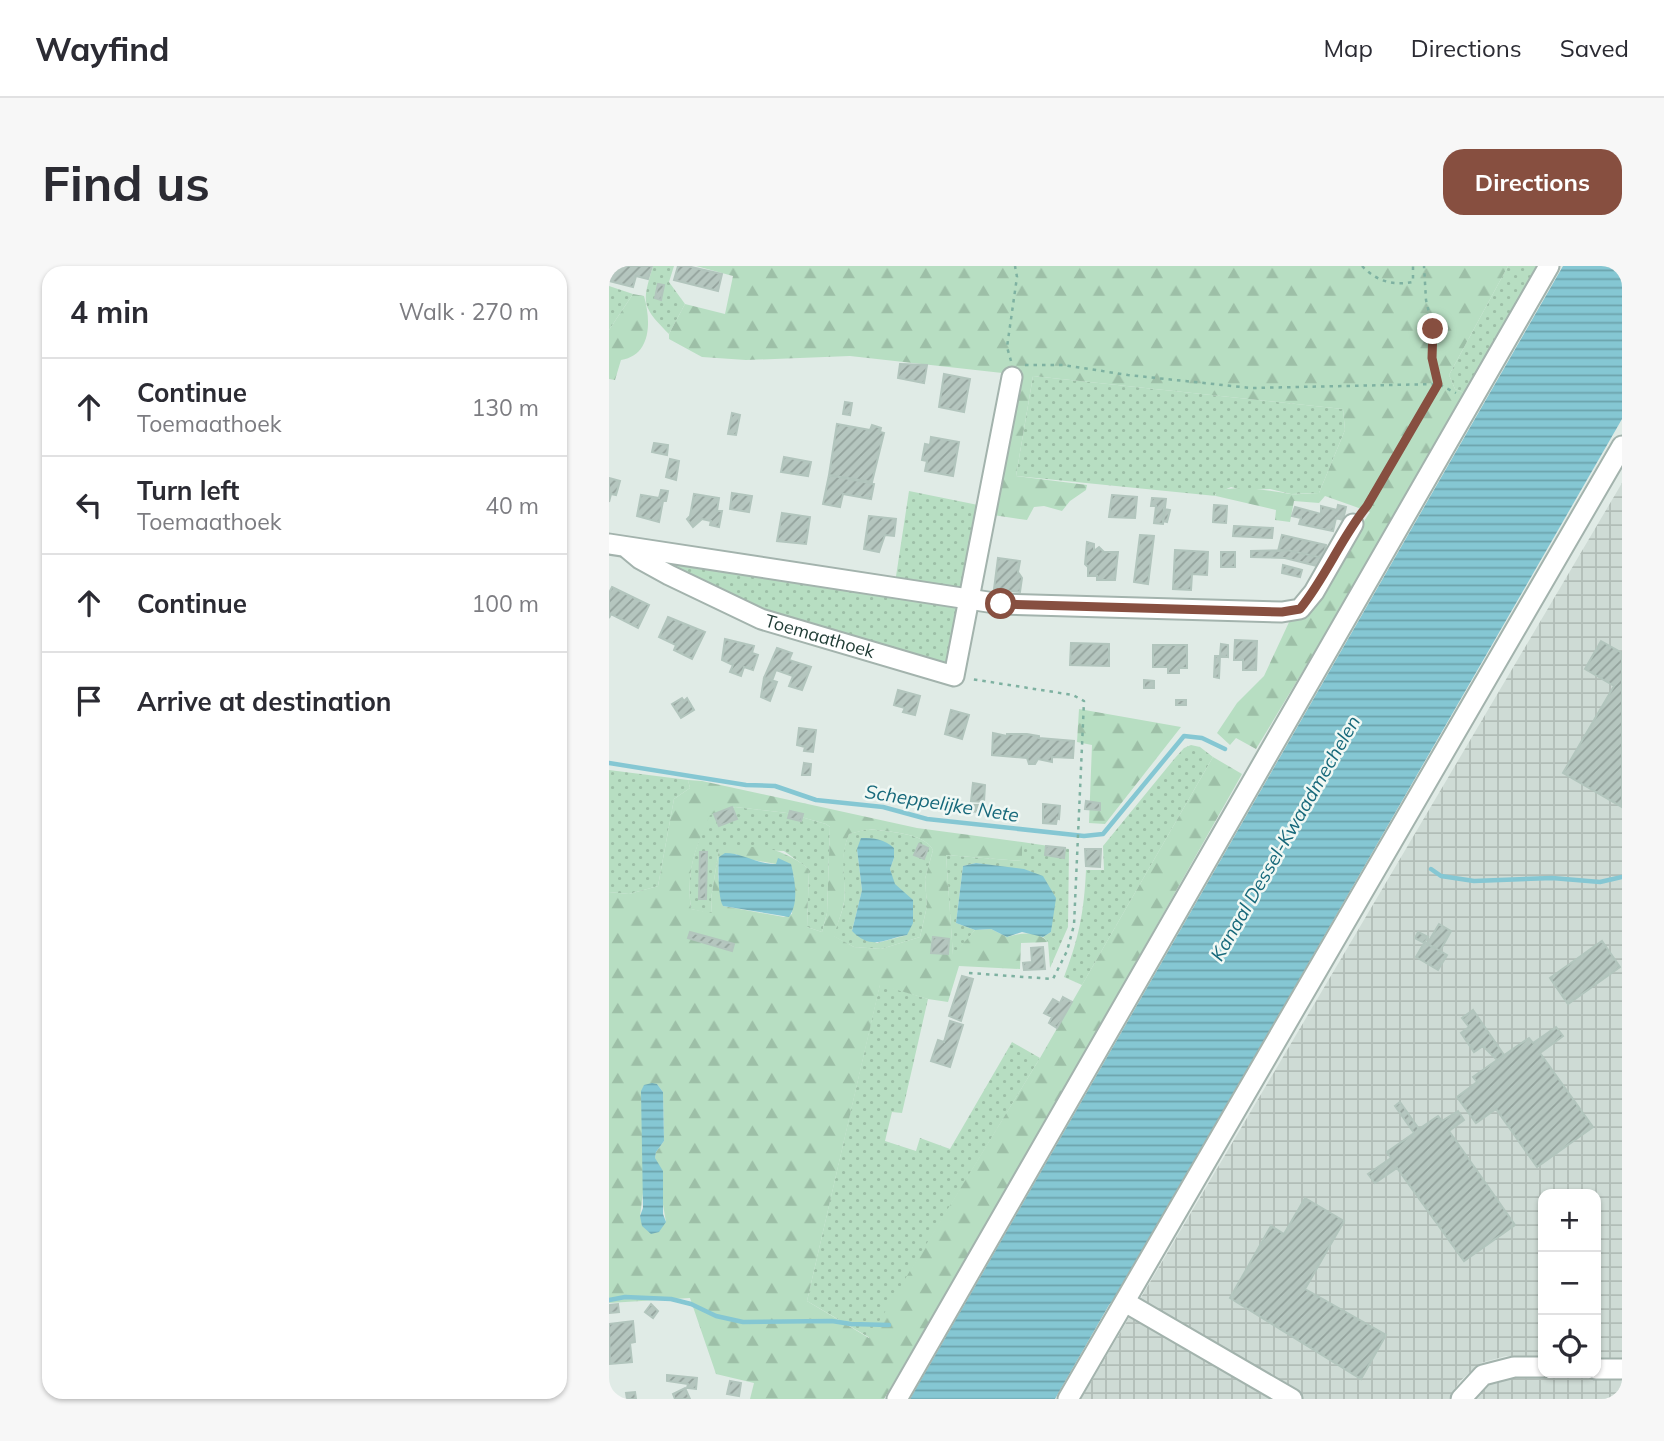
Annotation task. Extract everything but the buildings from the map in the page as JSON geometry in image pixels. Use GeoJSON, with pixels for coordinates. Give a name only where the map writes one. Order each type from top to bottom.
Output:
{"type":"FeatureCollection","features":[{"type":"Feature","properties":{"kind":"street"},"geometry":{"type":"LineString","coordinates":[[897,1399],[1549,266]]}},
{"type":"Feature","properties":{"kind":"street"},"geometry":{"type":"LineString","coordinates":[[954,676],[1012,377]]}},
{"type":"Feature","properties":{"kind":"street"},"geometry":{"type":"LineString","coordinates":[[1068,1399],[1622,446]]}},
{"type":"Feature","properties":{"kind":"street","name":"Toemaathoek"},"geometry":{"type":"LineString","coordinates":[[616,545],[970,600],[1075,607],[1282,612],[1300,609],[1314,592],[1353,524]]}},
{"type":"Feature","properties":{"kind":"street","name":"Toemaathoek"},"geometry":{"type":"LineString","coordinates":[[616,545],[670,575],[761,619],[954,676]]}},
{"type":"Feature","properties":{"kind":"street"},"geometry":{"type":"LineString","coordinates":[[1125,1302],[1292,1399]]}},
{"type":"Feature","properties":{"kind":"street"},"geometry":{"type":"LineString","coordinates":[[1461,1399],[1483,1375],[1514,1367],[1538,1367]]}},
{"type":"Feature","properties":{"kind":"street"},"geometry":{"type":"LineString","coordinates":[[1601,1369],[1622,1369]]}},
{"type":"Feature","properties":{"kind":"path"},"geometry":{"type":"LineString","coordinates":[[1362,266],[1378,279],[1396,285],[1413,282],[1413,266]]}},
{"type":"Feature","properties":{"kind":"path"},"geometry":{"type":"LineString","coordinates":[[1353,524],[1367,506],[1438,384],[1432,358],[1433,329],[1426,300],[1424,266]]}},
{"type":"Feature","properties":{"kind":"path"},"geometry":{"type":"LineString","coordinates":[[1018,267],[1007,347],[1008,357],[1014,366],[1063,365],[1128,376],[1251,388],[1438,384],[1471,401]]}},
{"type":"Feature","properties":{"kind":"path"},"geometry":{"type":"LineString","coordinates":[[954,676],[1073,695],[1084,701],[1074,925],[1067,951],[1053,979],[969,973]]}},
{"type":"Feature","properties":{"kind":"shaded area"},"geometry":{"type":"Polygon","coordinates":[[[1622,483],[1622,1360],[1601,1359],[1601,1189],[1538,1189],[1538,1357],[1506,1356],[1481,1363],[1460,1381],[1449,1399],[1081,1399],[1622,483]]]}},
{"type":"Feature","properties":{"kind":"shaded area"},"geometry":{"type":"Polygon","coordinates":[[[1512,1376],[1622,1378],[1622,1399],[1473,1399],[1495,1380],[1512,1376]]]}},
{"type":"Feature","properties":{"kind":"green space"},"geometry":{"type":"Polygon","coordinates":[[[653,266],[674,266],[669,282],[685,304],[669,334],[653,317],[646,303],[653,266]]]}},
{"type":"Feature","properties":{"kind":"green space"},"geometry":{"type":"Polygon","coordinates":[[[696,266],[1508,266],[1449,375],[1455,389],[1469,395],[1256,749],[1236,738],[1230,745],[1217,733],[1237,703],[1264,676],[1290,620],[1306,618],[1370,512],[1325,496],[1319,503],[1294,501],[1290,522],[1275,520],[1276,510],[1216,496],[1215,491],[1243,488],[1293,494],[1319,493],[1345,430],[1343,409],[1033,376],[1016,476],[1087,485],[1086,490],[1070,501],[1062,511],[1044,506],[1034,507],[1027,520],[993,515],[1021,375],[850,356],[746,360],[702,357],[669,339],[669,334],[685,304],[725,314],[733,276],[696,266]]]}},
{"type":"Feature","properties":{"kind":"green space"},"geometry":{"type":"Polygon","coordinates":[[[1508,266],[1543,266],[1469,395],[1455,389],[1449,375],[1508,266]]]}},
{"type":"Feature","properties":{"kind":"green space"},"geometry":{"type":"Polygon","coordinates":[[[609,286],[633,294],[609,330],[609,286]]]}},
{"type":"Feature","properties":{"kind":"green space"},"geometry":{"type":"Polygon","coordinates":[[[633,294],[644,296],[648,315],[647,335],[639,351],[621,360],[615,380],[609,379],[609,330],[633,294]]]}},
{"type":"Feature","properties":{"kind":"green space"},"geometry":{"type":"Polygon","coordinates":[[[1033,376],[1343,409],[1345,430],[1319,493],[1291,494],[1270,489],[1242,490],[1231,487],[1215,494],[1216,496],[1016,476],[1033,376]]]}},
{"type":"Feature","properties":{"kind":"green space"},"geometry":{"type":"Polygon","coordinates":[[[909,491],[983,506],[967,586],[959,590],[895,583],[909,491]]]}},
{"type":"Feature","properties":{"kind":"green space"},"geometry":{"type":"Polygon","coordinates":[[[671,560],[952,605],[961,614],[953,656],[945,664],[790,624],[670,569],[671,560]]]}},
{"type":"Feature","properties":{"kind":"green space"},"geometry":{"type":"Polygon","coordinates":[[[1079,709],[1181,727],[1105,824],[1089,823],[1092,745],[1077,742],[1079,709]]]}},
{"type":"Feature","properties":{"kind":"green space"},"geometry":{"type":"Polygon","coordinates":[[[1191,745],[1200,747],[1213,757],[1082,985],[1064,977],[1080,925],[1086,870],[1104,870],[1103,846],[1175,758],[1191,745]]]}},
{"type":"Feature","properties":{"kind":"green space"},"geometry":{"type":"Polygon","coordinates":[[[1213,757],[1242,774],[1058,1100],[884,1399],[750,1399],[754,1383],[716,1374],[690,1298],[609,1303],[609,892],[629,894],[658,886],[674,799],[690,788],[688,780],[917,828],[1022,842],[1022,861],[946,855],[953,955],[975,930],[991,929],[1007,937],[1034,934],[1048,942],[1021,943],[1020,969],[959,966],[948,1002],[880,985],[807,1301],[869,1338],[1040,1058],[1213,757]],[[735,807],[710,815],[693,860],[691,909],[712,913],[711,899],[719,849],[766,848],[787,855],[809,869],[807,927],[822,932],[827,913],[830,827],[787,813],[735,807]],[[869,829],[849,834],[843,861],[844,902],[834,936],[854,947],[881,949],[920,937],[927,906],[925,879],[933,850],[922,840],[904,834],[869,829]],[[736,854],[719,857],[718,876],[723,906],[784,917],[792,914],[794,876],[776,864],[742,858],[736,854]],[[657,1084],[640,1216],[666,1222],[655,1158],[664,1141],[663,1092],[657,1084]]]}},
{"type":"Feature","properties":{"kind":"green space"},"geometry":{"type":"Polygon","coordinates":[[[609,770],[688,780],[690,788],[674,799],[658,886],[629,894],[609,892],[609,770]]]}},
{"type":"Feature","properties":{"kind":"green space"},"geometry":{"type":"Polygon","coordinates":[[[735,807],[787,813],[830,827],[827,913],[822,932],[807,927],[809,869],[784,851],[719,849],[711,899],[712,914],[691,909],[693,860],[709,815],[735,807]]]}},
{"type":"Feature","properties":{"kind":"green space"},"geometry":{"type":"Polygon","coordinates":[[[868,829],[904,834],[922,840],[933,850],[925,879],[927,906],[920,937],[881,949],[854,947],[833,936],[844,903],[843,862],[849,834],[868,829]],[[857,849],[862,890],[852,931],[877,943],[907,935],[890,869],[894,858],[857,849]]]}},
{"type":"Feature","properties":{"kind":"green space"},"geometry":{"type":"Polygon","coordinates":[[[1022,842],[1069,849],[1068,927],[1050,968],[1048,942],[1043,937],[1051,932],[1052,923],[1009,868],[976,863],[963,866],[956,923],[975,930],[953,956],[946,855],[1021,861],[1022,842]]]}},
{"type":"Feature","properties":{"kind":"green space"},"geometry":{"type":"Polygon","coordinates":[[[880,984],[928,999],[902,1113],[892,1112],[885,1141],[916,1151],[920,1138],[950,1149],[1012,1042],[1040,1058],[870,1338],[807,1301],[880,984]]]}},
{"type":"Feature","properties":{"kind":"water","name":"Kanaal Dessel-Kwaadmechelen"},"geometry":{"type":"Polygon","coordinates":[[[1563,266],[1622,266],[1622,419],[1118,1294],[1055,1399],[910,1399],[1563,266]]]}},
{"type":"Feature","properties":{"kind":"water"},"geometry":{"type":"Polygon","coordinates":[[[861,838],[879,840],[894,848],[890,869],[895,884],[913,900],[913,923],[907,935],[872,942],[852,931],[862,890],[857,849],[861,838]]]}},
{"type":"Feature","properties":{"kind":"water"},"geometry":{"type":"Polygon","coordinates":[[[725,853],[769,864],[776,864],[778,858],[791,864],[795,898],[789,917],[723,906],[719,890],[719,857],[725,853]]]}},
{"type":"Feature","properties":{"kind":"water"},"geometry":{"type":"Polygon","coordinates":[[[976,863],[1024,869],[1043,876],[1056,898],[1051,932],[1043,937],[1022,932],[1007,937],[991,929],[975,930],[956,923],[963,866],[976,863]]]}},
{"type":"Feature","properties":{"kind":"water"},"geometry":{"type":"Polygon","coordinates":[[[657,1084],[663,1092],[664,1141],[655,1158],[663,1171],[663,1214],[666,1222],[659,1232],[651,1234],[642,1226],[640,1216],[643,1208],[641,1091],[644,1085],[657,1084]]]}},
{"type":"Feature","properties":{"kind":"waterway","name":"Scheppelijke Nete"},"geometry":{"type":"LineString","coordinates":[[609,763],[746,785],[775,786],[816,800],[883,807],[927,819],[1084,836],[1103,834],[1184,736],[1202,738],[1225,749]]}},
{"type":"Feature","properties":{"kind":"waterway","name":"Scheppelijke Nete"},"geometry":{"type":"LineString","coordinates":[[1431,869],[1441,876],[1474,881],[1552,878],[1600,882],[1622,877]]}},
{"type":"Feature","properties":{"kind":"waterway"},"geometry":{"type":"LineString","coordinates":[[609,1300],[625,1297],[671,1299],[691,1304],[716,1316],[743,1322],[832,1321],[889,1325]]}},
{"type":"Feature","properties":{"kind":"route"},"geometry":{"type":"LineString","coordinates":[[1001,604],[1282,612],[1300,609],[1314,592],[1353,524],[1367,506],[1438,384],[1432,358],[1433,329]]}}]}
